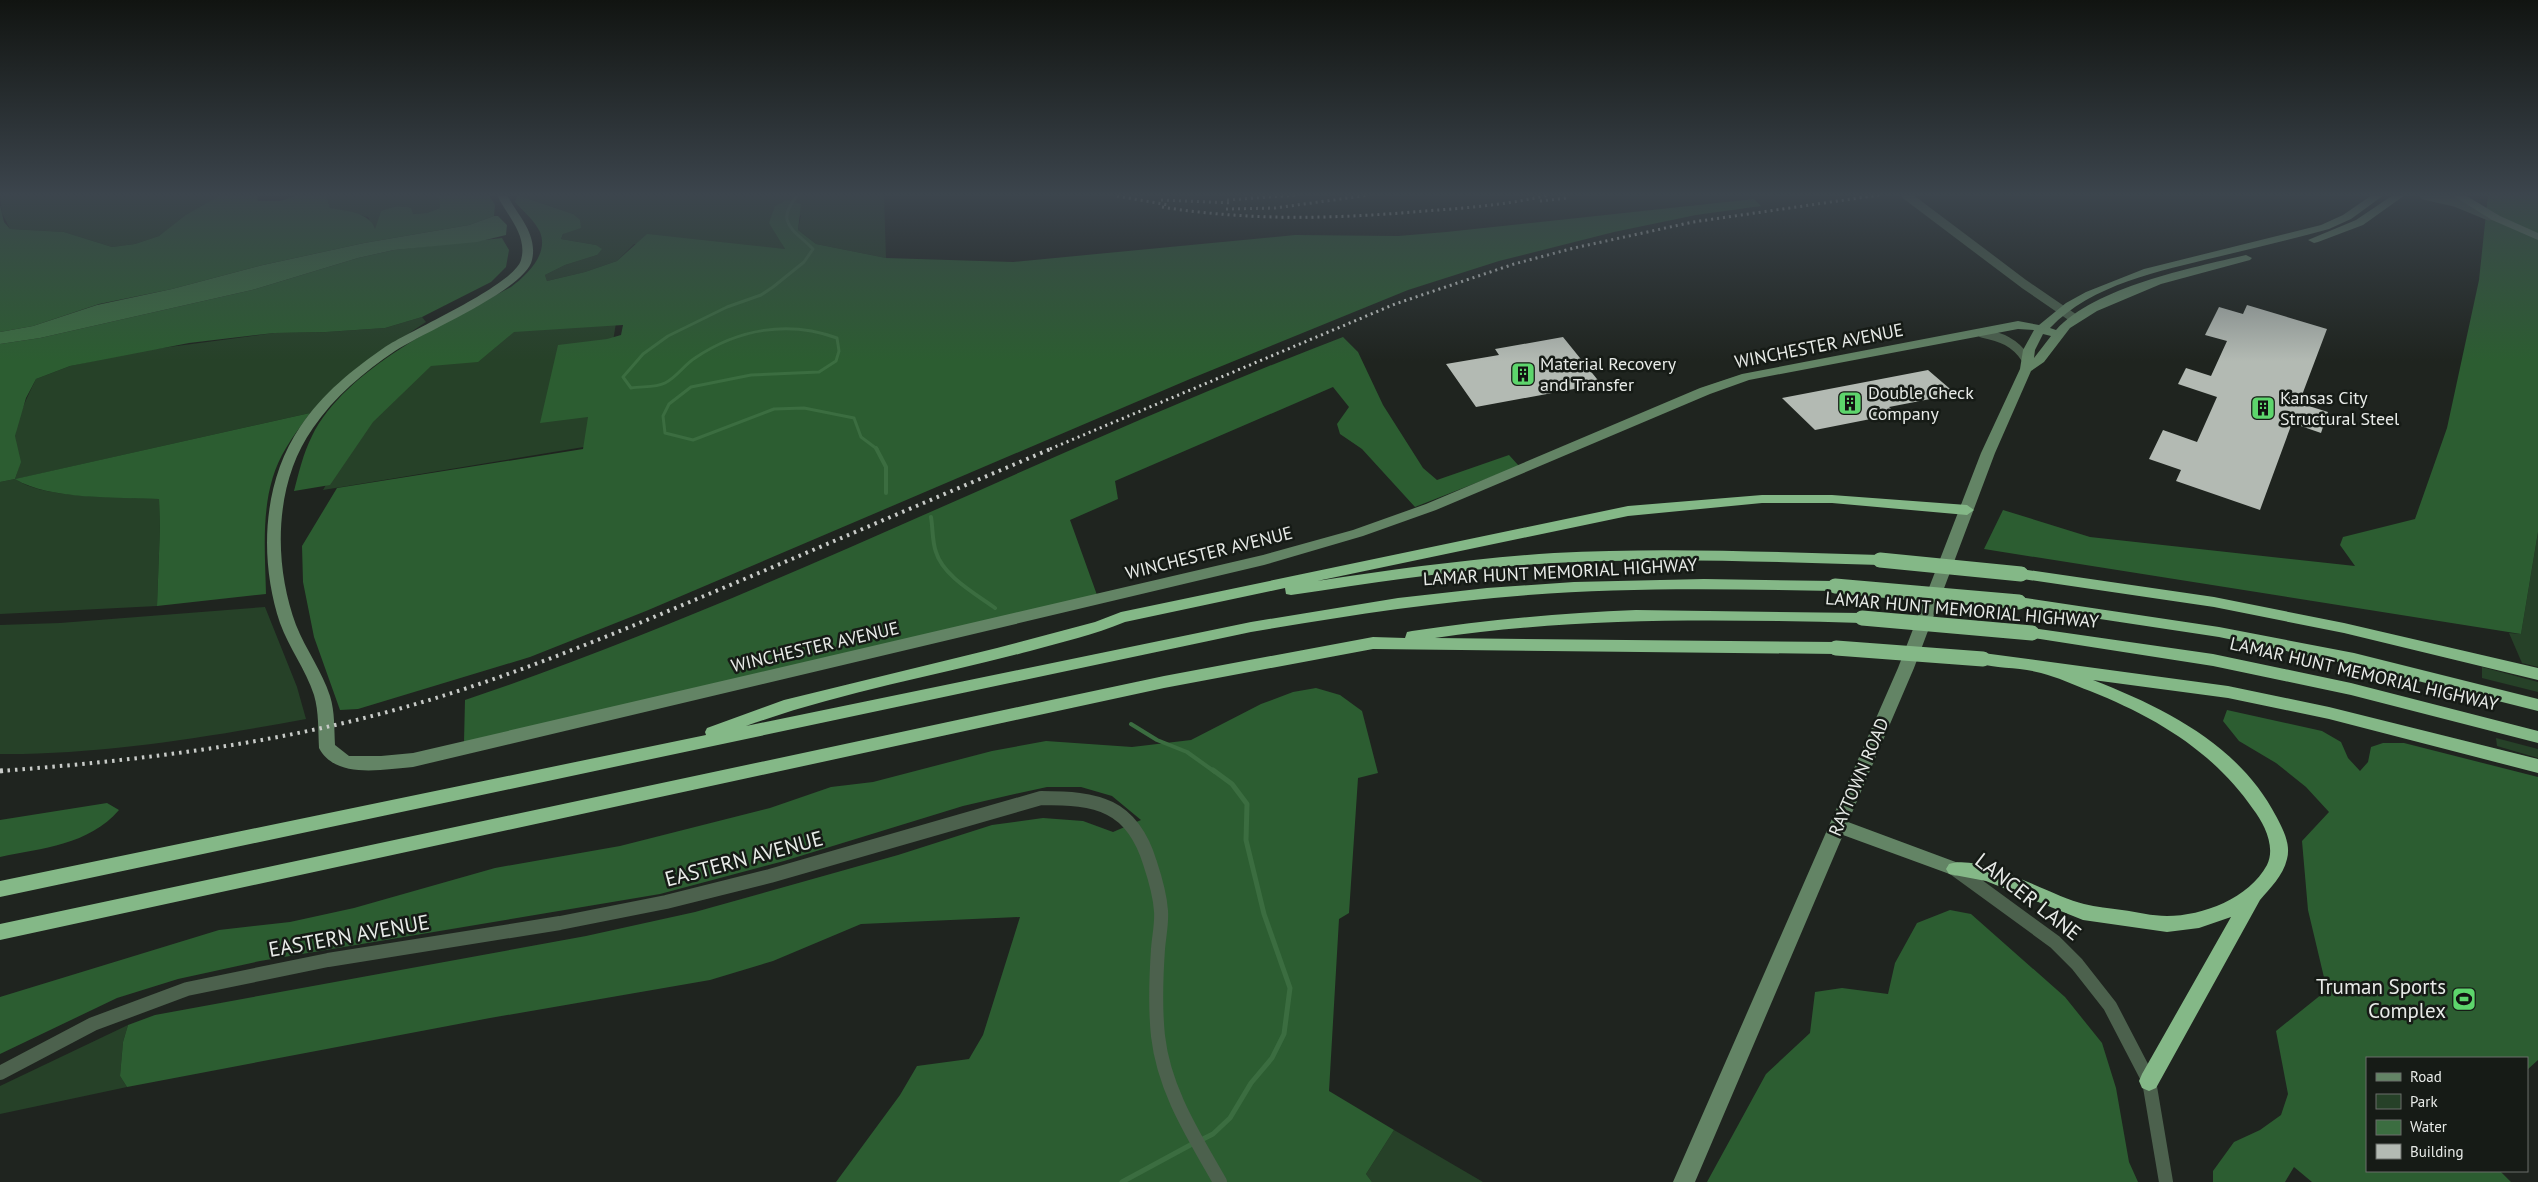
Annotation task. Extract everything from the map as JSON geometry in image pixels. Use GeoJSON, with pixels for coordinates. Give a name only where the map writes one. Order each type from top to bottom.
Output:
{"type":"FeatureCollection","features":[{"type":"Feature","properties":{"kind":"highway"},"geometry":{"type":"LineString","coordinates":[[0,889],[663,750],[784,706],[1100,626],[1140,613],[1628,511],[1762,499],[1832,500],[1967,510]]}},
{"type":"Feature","properties":{"kind":"highway"},"geometry":{"type":"LineString","coordinates":[[1100,626],[1124,625],[1274,593],[1417,571],[1553,558],[1676,554],[1880,560],[2022,574],[2214,602],[2344,628],[2538,674]]}},
{"type":"Feature","properties":{"kind":"highway","name":"LAMAR HUNT MEMORIAL HIGHWAY"},"geometry":{"type":"LineString","coordinates":[[663,750],[1251,627],[1383,604],[1488,593],[1699,584],[1834,586],[2019,602],[2219,632],[2354,658],[2534,704]]}},
{"type":"Feature","properties":{"kind":"highway","name":"LAMAR HUNT MEMORIAL HIGHWAY"},"geometry":{"type":"LineString","coordinates":[[1373,643],[1467,627],[1596,617],[1728,614],[1862,618],[2032,633],[2213,660],[2351,689],[2531,735]]}},
{"type":"Feature","properties":{"kind":"highway"},"geometry":{"type":"LineString","coordinates":[[0,932],[1164,682],[1373,643],[1836,648],[1982,659],[2228,692],[2329,713],[2538,766]]}},
{"type":"Feature","properties":{"kind":"highway"},"geometry":{"type":"LineString","coordinates":[[2048,669],[2141,705],[2180,728],[2214,753],[2238,774],[2258,800],[2273,825],[2279,853],[2274,870],[2253,894],[2149,1081]]}},
{"type":"Feature","properties":{"kind":"highway"},"geometry":{"type":"LineString","coordinates":[[1955,869],[1987,874],[2083,912],[2167,924],[2199,920],[2226,911],[2253,894]]}},
{"type":"Feature","properties":{"kind":"street","name":"WINCHESTER AVENUE"},"geometry":{"type":"LineString","coordinates":[[528,250],[526,264],[521,271],[498,289],[404,340],[371,363],[338,391],[306,428],[295,447],[275,510],[274,549],[285,614],[322,697],[327,748],[345,762],[381,763],[413,760],[961,633],[1264,560],[1358,532],[1431,507],[1705,391],[1746,377],[1982,334],[2018,325],[2057,334]]}},
{"type":"Feature","properties":{"kind":"street"},"geometry":{"type":"LineString","coordinates":[[1981,250],[2075,319]]}},
{"type":"Feature","properties":{"kind":"street","name":"RAYTOWN ROAD"},"geometry":{"type":"LineString","coordinates":[[1684,1182],[1906,668],[1988,453],[2041,329],[2062,310],[2120,281],[2232,250]]}},
{"type":"Feature","properties":{"kind":"street","name":"RAYTOWN ROAD"},"geometry":{"type":"LineString","coordinates":[[2026,364],[2037,364],[2057,334],[2075,319],[2104,302],[2140,287],[2273,250]]}},
{"type":"Feature","properties":{"kind":"street"},"geometry":{"type":"LineString","coordinates":[[2200,258],[2212,266]]}},
{"type":"Feature","properties":{"kind":"street"},"geometry":{"type":"LineString","coordinates":[[1982,334],[2010,341],[2020,348],[2026,364]]}},
{"type":"Feature","properties":{"kind":"street","name":"EASTERN AVENUE"},"geometry":{"type":"LineString","coordinates":[[0,1072],[93,1024],[187,990],[328,960],[560,923],[666,902],[770,876],[913,833],[1041,798],[1076,798],[1102,804],[1123,815],[1143,840],[1155,878],[1161,911],[1155,995],[1158,1038],[1170,1086],[1185,1123],[1220,1182]]}},
{"type":"Feature","properties":{"kind":"street","name":"LANCER LANE"},"geometry":{"type":"LineString","coordinates":[[1838,826],[1955,869],[2022,916],[2055,942],[2077,964],[2110,1006],[2149,1081],[2166,1182]]}},
{"type":"Feature","properties":{"kind":"green space"},"geometry":{"type":"Polygon","coordinates":[[[597,250],[628,250],[617,261],[585,272],[547,281],[545,275],[565,265],[597,255],[597,250]]]}},
{"type":"Feature","properties":{"kind":"green space"},"geometry":{"type":"Polygon","coordinates":[[[847,250],[886,250],[886,258],[847,250]]]}},
{"type":"Feature","properties":{"kind":"green space"},"geometry":{"type":"Polygon","coordinates":[[[422,317],[426,322],[358,367],[310,413],[16,479],[28,486],[63,494],[159,499],[160,527],[157,606],[0,614],[0,482],[15,479],[18,471],[19,457],[15,438],[17,424],[36,379],[70,366],[139,351],[274,333],[385,328],[422,317]]]}},
{"type":"Feature","properties":{"kind":"green space"},"geometry":{"type":"Polygon","coordinates":[[[616,323],[596,445],[323,490],[364,418],[463,335],[616,323]]]}},
{"type":"Feature","properties":{"kind":"green space"},"geometry":{"type":"Polygon","coordinates":[[[2538,532],[2538,667],[2522,663],[2509,633],[2521,634],[2538,532]]]}},
{"type":"Feature","properties":{"kind":"green space"},"geometry":{"type":"Polygon","coordinates":[[[265,607],[297,687],[306,719],[154,744],[38,754],[0,754],[0,625],[60,623],[265,607]]]}},
{"type":"Feature","properties":{"kind":"green space"},"geometry":{"type":"Polygon","coordinates":[[[2482,667],[2538,682],[2538,692],[2482,678],[2482,667]]]}},
{"type":"Feature","properties":{"kind":"green space"},"geometry":{"type":"Polygon","coordinates":[[[2496,738],[2538,749],[2538,758],[2497,746],[2496,738]]]}},
{"type":"Feature","properties":{"kind":"green space"},"geometry":{"type":"Polygon","coordinates":[[[128,1025],[123,1042],[120,1076],[127,1087],[0,1114],[0,1086],[128,1025]]]}},
{"type":"Feature","properties":{"kind":"green space"},"geometry":{"type":"Polygon","coordinates":[[[1394,1130],[1483,1182],[1372,1182],[1366,1174],[1394,1130]]]}},
{"type":"Feature","properties":{"kind":"shaded area"},"geometry":{"type":"Polygon","coordinates":[[[0,250],[331,250],[263,265],[172,289],[99,304],[33,326],[0,332],[0,250]]]}},
{"type":"Feature","properties":{"kind":"shaded area"},"geometry":{"type":"Polygon","coordinates":[[[393,250],[509,250],[506,267],[491,282],[422,317],[385,328],[274,333],[189,343],[70,366],[36,379],[26,398],[15,436],[21,462],[15,479],[0,482],[0,344],[40,338],[252,290],[358,258],[393,250]]]}},
{"type":"Feature","properties":{"kind":"shaded area"},"geometry":{"type":"Polygon","coordinates":[[[541,250],[601,250],[597,255],[565,265],[545,275],[547,281],[585,272],[617,261],[629,250],[847,250],[886,258],[1013,262],[1137,250],[1542,250],[1499,261],[1408,290],[1190,379],[646,611],[530,657],[358,709],[340,710],[314,637],[303,582],[302,546],[337,488],[583,449],[588,417],[540,423],[558,345],[607,339],[621,335],[623,325],[514,332],[478,362],[431,366],[373,422],[330,485],[294,491],[312,436],[328,412],[348,389],[373,368],[428,332],[511,287],[530,270],[541,250]]]}},
{"type":"Feature","properties":{"kind":"shaded area"},"geometry":{"type":"Polygon","coordinates":[[[2482,250],[2538,250],[2538,532],[2521,634],[1984,549],[2003,510],[2090,537],[2355,566],[2340,545],[2343,537],[2415,519],[2447,428],[2479,280],[2482,250]]]}},
{"type":"Feature","properties":{"kind":"shaded area"},"geometry":{"type":"Polygon","coordinates":[[[1343,337],[1358,352],[1383,405],[1423,468],[1437,480],[1509,455],[1519,466],[1415,507],[1362,449],[1340,434],[1337,424],[1349,407],[1333,387],[1115,481],[1118,499],[1070,520],[1097,595],[464,742],[465,700],[577,660],[687,617],[797,571],[1123,427],[1343,337]]]}},
{"type":"Feature","properties":{"kind":"shaded area"},"geometry":{"type":"Polygon","coordinates":[[[310,413],[286,448],[277,465],[271,483],[265,538],[266,594],[157,606],[160,527],[159,499],[65,494],[29,486],[15,479],[310,413]]]}},
{"type":"Feature","properties":{"kind":"shaded area"},"geometry":{"type":"Polygon","coordinates":[[[1316,688],[1340,695],[1362,711],[1378,773],[1358,778],[1349,913],[1339,919],[1329,1091],[1394,1130],[1366,1174],[1372,1182],[836,1182],[900,1095],[917,1066],[969,1059],[983,1035],[1020,917],[861,924],[773,961],[710,980],[490,1018],[127,1087],[120,1076],[123,1042],[128,1025],[155,1015],[586,936],[695,912],[898,855],[992,825],[1043,818],[1083,821],[1113,832],[1141,820],[1112,796],[1081,787],[1047,787],[963,806],[784,861],[660,894],[260,961],[178,979],[117,998],[0,1054],[0,997],[219,930],[290,922],[354,908],[495,868],[620,846],[770,808],[831,787],[873,782],[992,751],[1046,741],[1132,747],[1191,740],[1261,704],[1293,692],[1316,688]]]}},
{"type":"Feature","properties":{"kind":"shaded area"},"geometry":{"type":"Polygon","coordinates":[[[2227,710],[2322,731],[2341,742],[2348,758],[2360,771],[2368,762],[2371,747],[2383,743],[2404,743],[2538,777],[2538,1060],[2528,1069],[2528,1057],[2366,1057],[2366,1172],[2501,1172],[2511,1182],[2312,1182],[2294,1167],[2285,1182],[2213,1182],[2213,1171],[2234,1142],[2260,1130],[2281,1115],[2288,1094],[2276,1031],[2327,990],[2308,910],[2302,841],[2329,812],[2306,787],[2276,763],[2239,741],[2223,721],[2227,710]]]}},
{"type":"Feature","properties":{"kind":"shaded area"},"geometry":{"type":"Polygon","coordinates":[[[107,803],[119,810],[94,831],[64,843],[0,857],[0,820],[107,803]]]}},
{"type":"Feature","properties":{"kind":"shaded area"},"geometry":{"type":"Polygon","coordinates":[[[1950,910],[1971,914],[2065,997],[2102,1043],[2116,1088],[2129,1162],[2138,1182],[1707,1182],[1766,1074],[1810,1033],[1815,992],[1842,988],[1888,994],[1895,963],[1917,923],[1950,910]]]}},
{"type":"Feature","properties":{"kind":"water"},"geometry":{"type":"Polygon","coordinates":[[[331,250],[393,250],[358,258],[252,290],[40,338],[0,344],[0,332],[33,326],[97,305],[172,289],[263,265],[331,250]]]}},
{"type":"Feature","properties":{"kind":"building","name":"Kansas City Structural Steel"},"geometry":{"type":"Polygon","coordinates":[[[2247,305],[2327,329],[2299,403],[2328,412],[2321,433],[2292,423],[2260,510],[2176,481],[2181,470],[2149,459],[2163,430],[2197,442],[2217,397],[2178,384],[2186,368],[2211,376],[2227,341],[2205,335],[2219,307],[2243,314],[2247,305]]]}},
{"type":"Feature","properties":{"kind":"building","name":"Material Recovery and Transfer"},"geometry":{"type":"Polygon","coordinates":[[[1563,337],[1601,384],[1476,407],[1446,364],[1499,355],[1495,349],[1563,337]]]}},
{"type":"Feature","properties":{"kind":"building","name":"Double Check Company"},"geometry":{"type":"Polygon","coordinates":[[[1928,370],[1956,394],[1889,407],[1896,414],[1815,430],[1782,398],[1928,370]]]}},
{"type":"Feature","properties":{"kind":"waterway"},"geometry":{"type":"LineString","coordinates":[[812,250],[804,262],[761,295],[727,307],[668,336],[643,354],[623,377],[631,388],[657,386],[665,383],[691,361],[711,348],[728,340],[764,330],[800,329],[837,338],[839,351],[836,361],[819,372],[751,375],[691,387],[669,404],[663,416],[665,433],[693,440],[774,409],[804,408],[854,418],[861,437],[876,448]]}},
{"type":"Feature","properties":{"kind":"waterway"},"geometry":{"type":"LineString","coordinates":[[876,448],[886,467],[886,493]]}},
{"type":"Feature","properties":{"kind":"waterway"},"geometry":{"type":"LineString","coordinates":[[931,517],[935,548],[945,569],[961,584],[995,608]]}},
{"type":"Feature","properties":{"kind":"waterway"},"geometry":{"type":"LineString","coordinates":[[1131,724],[1157,740],[1187,752],[1215,772]]}},
{"type":"Feature","properties":{"kind":"waterway"},"geometry":{"type":"LineString","coordinates":[[1201,1140],[1213,1134],[1230,1118],[1251,1083],[1272,1058],[1284,1034],[1290,988],[1264,914],[1246,840],[1247,804],[1232,784],[1213,770]]}},
{"type":"Feature","properties":{"kind":"waterway"},"geometry":{"type":"LineString","coordinates":[[1122,1182],[1194,1143]]}},
{"type":"Feature","properties":{"kind":"railway"},"geometry":{"type":"LineString","coordinates":[[1050,449],[1395,304],[1514,264],[1566,250]]}},
{"type":"Feature","properties":{"kind":"railway"},"geometry":{"type":"LineString","coordinates":[[8,770],[0,771],[148,757],[246,743],[343,723],[471,687],[627,628],[1053,448]]}},
{"type":"Feature","properties":{"kind":"place","name":"Material Recovery and Transfer"},"geometry":{"type":"Point","coordinates":[1523,374]}},
{"type":"Feature","properties":{"kind":"place","name":"Double Check Company"},"geometry":{"type":"Point","coordinates":[1850,403]}},
{"type":"Feature","properties":{"kind":"place","name":"Kansas City Structural Steel"},"geometry":{"type":"Point","coordinates":[2263,408]}},
{"type":"Feature","properties":{"kind":"place","name":"Truman Sports Complex"},"geometry":{"type":"Point","coordinates":[2464,999]}}]}
